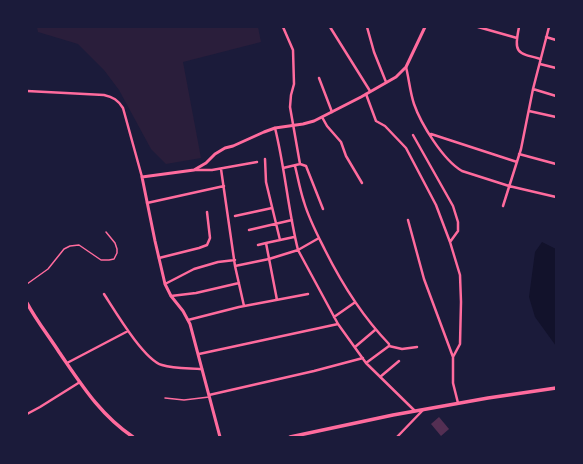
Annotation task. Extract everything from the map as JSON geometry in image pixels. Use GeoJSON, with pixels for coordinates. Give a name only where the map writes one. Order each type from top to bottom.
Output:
{"type":"FeatureCollection","features":[{"type":"Feature","properties":{"kind":"main road"},"geometry":{"type":"LineString","coordinates":[[27,302],[99,408],[119,428],[133,437]]}},
{"type":"Feature","properties":{"kind":"main road"},"geometry":{"type":"LineString","coordinates":[[290,437],[423,409],[556,388]]}},
{"type":"Feature","properties":{"kind":"street"},"geometry":{"type":"LineString","coordinates":[[283,27],[293,50],[294,84],[290,107],[300,164]]}},
{"type":"Feature","properties":{"kind":"street"},"geometry":{"type":"LineString","coordinates":[[330,27],[370,91]]}},
{"type":"Feature","properties":{"kind":"street"},"geometry":{"type":"LineString","coordinates":[[367,27],[374,52],[386,82]]}},
{"type":"Feature","properties":{"kind":"street"},"geometry":{"type":"LineString","coordinates":[[194,170],[206,163],[215,154],[225,148],[275,128],[303,124],[322,118],[396,77],[406,67],[425,27]]}},
{"type":"Feature","properties":{"kind":"street"},"geometry":{"type":"LineString","coordinates":[[478,27],[517,38]]}},
{"type":"Feature","properties":{"kind":"street"},"geometry":{"type":"LineString","coordinates":[[519,27],[516,48],[519,52],[526,56],[541,59]]}},
{"type":"Feature","properties":{"kind":"street"},"geometry":{"type":"LineString","coordinates":[[503,206],[517,162],[533,89],[549,27]]}},
{"type":"Feature","properties":{"kind":"street"},"geometry":{"type":"LineString","coordinates":[[546,37],[556,40]]}},
{"type":"Feature","properties":{"kind":"street"},"geometry":{"type":"LineString","coordinates":[[540,64],[556,68]]}},
{"type":"Feature","properties":{"kind":"street"},"geometry":{"type":"LineString","coordinates":[[406,67],[414,103],[421,120],[443,154],[456,167],[462,171],[509,186],[556,197]]}},
{"type":"Feature","properties":{"kind":"street"},"geometry":{"type":"LineString","coordinates":[[319,78],[332,112]]}},
{"type":"Feature","properties":{"kind":"street"},"geometry":{"type":"LineString","coordinates":[[533,89],[556,96]]}},
{"type":"Feature","properties":{"kind":"street"},"geometry":{"type":"LineString","coordinates":[[27,91],[104,95],[116,99],[123,108],[142,177],[165,284],[171,296],[188,320],[199,354],[220,437]]}},
{"type":"Feature","properties":{"kind":"street"},"geometry":{"type":"LineString","coordinates":[[366,94],[376,121],[385,126],[395,135],[406,148],[413,160],[436,205],[450,242],[460,275],[462,302],[460,344],[453,357]]}},
{"type":"Feature","properties":{"kind":"street"},"geometry":{"type":"LineString","coordinates":[[529,111],[556,117]]}},
{"type":"Feature","properties":{"kind":"street"},"geometry":{"type":"LineString","coordinates":[[322,118],[341,142],[346,156],[362,183]]}},
{"type":"Feature","properties":{"kind":"street"},"geometry":{"type":"LineString","coordinates":[[275,128],[281,151],[294,237],[298,250],[338,324],[364,358],[366,363],[415,411]]}},
{"type":"Feature","properties":{"kind":"street"},"geometry":{"type":"LineString","coordinates":[[413,134],[453,206],[458,222],[458,231],[450,242]]}},
{"type":"Feature","properties":{"kind":"street"},"geometry":{"type":"LineString","coordinates":[[430,134],[517,162]]}},
{"type":"Feature","properties":{"kind":"street"},"geometry":{"type":"LineString","coordinates":[[519,154],[556,164]]}},
{"type":"Feature","properties":{"kind":"street"},"geometry":{"type":"LineString","coordinates":[[265,159],[266,182],[280,240]]}},
{"type":"Feature","properties":{"kind":"street"},"geometry":{"type":"LineString","coordinates":[[142,177],[194,170],[206,171],[257,162]]}},
{"type":"Feature","properties":{"kind":"street"},"geometry":{"type":"LineString","coordinates":[[283,168],[304,164],[308,169],[323,209]]}},
{"type":"Feature","properties":{"kind":"street"},"geometry":{"type":"LineString","coordinates":[[295,166],[304,203],[319,238],[338,277],[354,302],[389,344],[389,346],[402,349],[416,347]]}},
{"type":"Feature","properties":{"kind":"street"},"geometry":{"type":"LineString","coordinates":[[221,169],[229,212],[235,266],[244,306]]}},
{"type":"Feature","properties":{"kind":"street"},"geometry":{"type":"LineString","coordinates":[[147,203],[224,186]]}},
{"type":"Feature","properties":{"kind":"street"},"geometry":{"type":"LineString","coordinates":[[236,216],[272,208]]}},
{"type":"Feature","properties":{"kind":"street"},"geometry":{"type":"LineString","coordinates":[[159,258],[207,245],[210,238],[206,212]]}},
{"type":"Feature","properties":{"kind":"street"},"geometry":{"type":"LineString","coordinates":[[250,230],[292,220]]}},
{"type":"Feature","properties":{"kind":"street"},"geometry":{"type":"LineString","coordinates":[[408,220],[424,279],[453,357],[453,383],[458,403]]}},
{"type":"Feature","properties":{"kind":"street"},"geometry":{"type":"LineString","coordinates":[[258,245],[294,237]]}},
{"type":"Feature","properties":{"kind":"street"},"geometry":{"type":"LineString","coordinates":[[235,266],[269,260],[298,250],[319,238]]}},
{"type":"Feature","properties":{"kind":"street"},"geometry":{"type":"LineString","coordinates":[[266,243],[278,300]]}},
{"type":"Feature","properties":{"kind":"street"},"geometry":{"type":"LineString","coordinates":[[165,284],[194,269],[218,262],[235,260]]}},
{"type":"Feature","properties":{"kind":"street"},"geometry":{"type":"LineString","coordinates":[[171,296],[196,293],[239,283]]}},
{"type":"Feature","properties":{"kind":"street"},"geometry":{"type":"LineString","coordinates":[[104,294],[128,331],[152,361],[161,365],[202,369]]}},
{"type":"Feature","properties":{"kind":"street"},"geometry":{"type":"LineString","coordinates":[[188,320],[244,306],[308,294]]}},
{"type":"Feature","properties":{"kind":"street"},"geometry":{"type":"LineString","coordinates":[[334,317],[354,302]]}},
{"type":"Feature","properties":{"kind":"street"},"geometry":{"type":"LineString","coordinates":[[199,354],[338,324]]}},
{"type":"Feature","properties":{"kind":"street"},"geometry":{"type":"LineString","coordinates":[[355,347],[376,330]]}},
{"type":"Feature","properties":{"kind":"street"},"geometry":{"type":"LineString","coordinates":[[67,363],[128,331]]}},
{"type":"Feature","properties":{"kind":"street"},"geometry":{"type":"LineString","coordinates":[[366,363],[389,346]]}},
{"type":"Feature","properties":{"kind":"street"},"geometry":{"type":"LineString","coordinates":[[209,396],[314,372],[364,358]]}},
{"type":"Feature","properties":{"kind":"street"},"geometry":{"type":"LineString","coordinates":[[380,376],[400,361]]}},
{"type":"Feature","properties":{"kind":"street"},"geometry":{"type":"LineString","coordinates":[[27,414],[80,382]]}},
{"type":"Feature","properties":{"kind":"street"},"geometry":{"type":"LineString","coordinates":[[397,437],[423,409]]}},
{"type":"Feature","properties":{"kind":"lane"},"geometry":{"type":"LineString","coordinates":[[27,284],[48,269],[64,249],[70,246],[79,245],[101,260],[114,259],[117,249],[115,243],[106,232]]}},
{"type":"Feature","properties":{"kind":"lane"},"geometry":{"type":"LineString","coordinates":[[165,398],[184,400],[209,396]]}},
{"type":"Feature","properties":{"kind":"shaded area"},"geometry":{"type":"Polygon","coordinates":[[[37,27],[258,27],[261,42],[183,62],[201,158],[166,164],[151,149],[119,90],[104,70],[78,44],[38,32],[37,27]]]}},
{"type":"Feature","properties":{"kind":"shaded area"},"geometry":{"type":"Polygon","coordinates":[[[542,242],[556,249],[556,346],[535,317],[529,297],[535,252],[542,242]]]}},
{"type":"Feature","properties":{"kind":"building"},"geometry":{"type":"Polygon","coordinates":[[[439,417],[449,429],[441,436],[431,424],[439,417]]]}}]}
